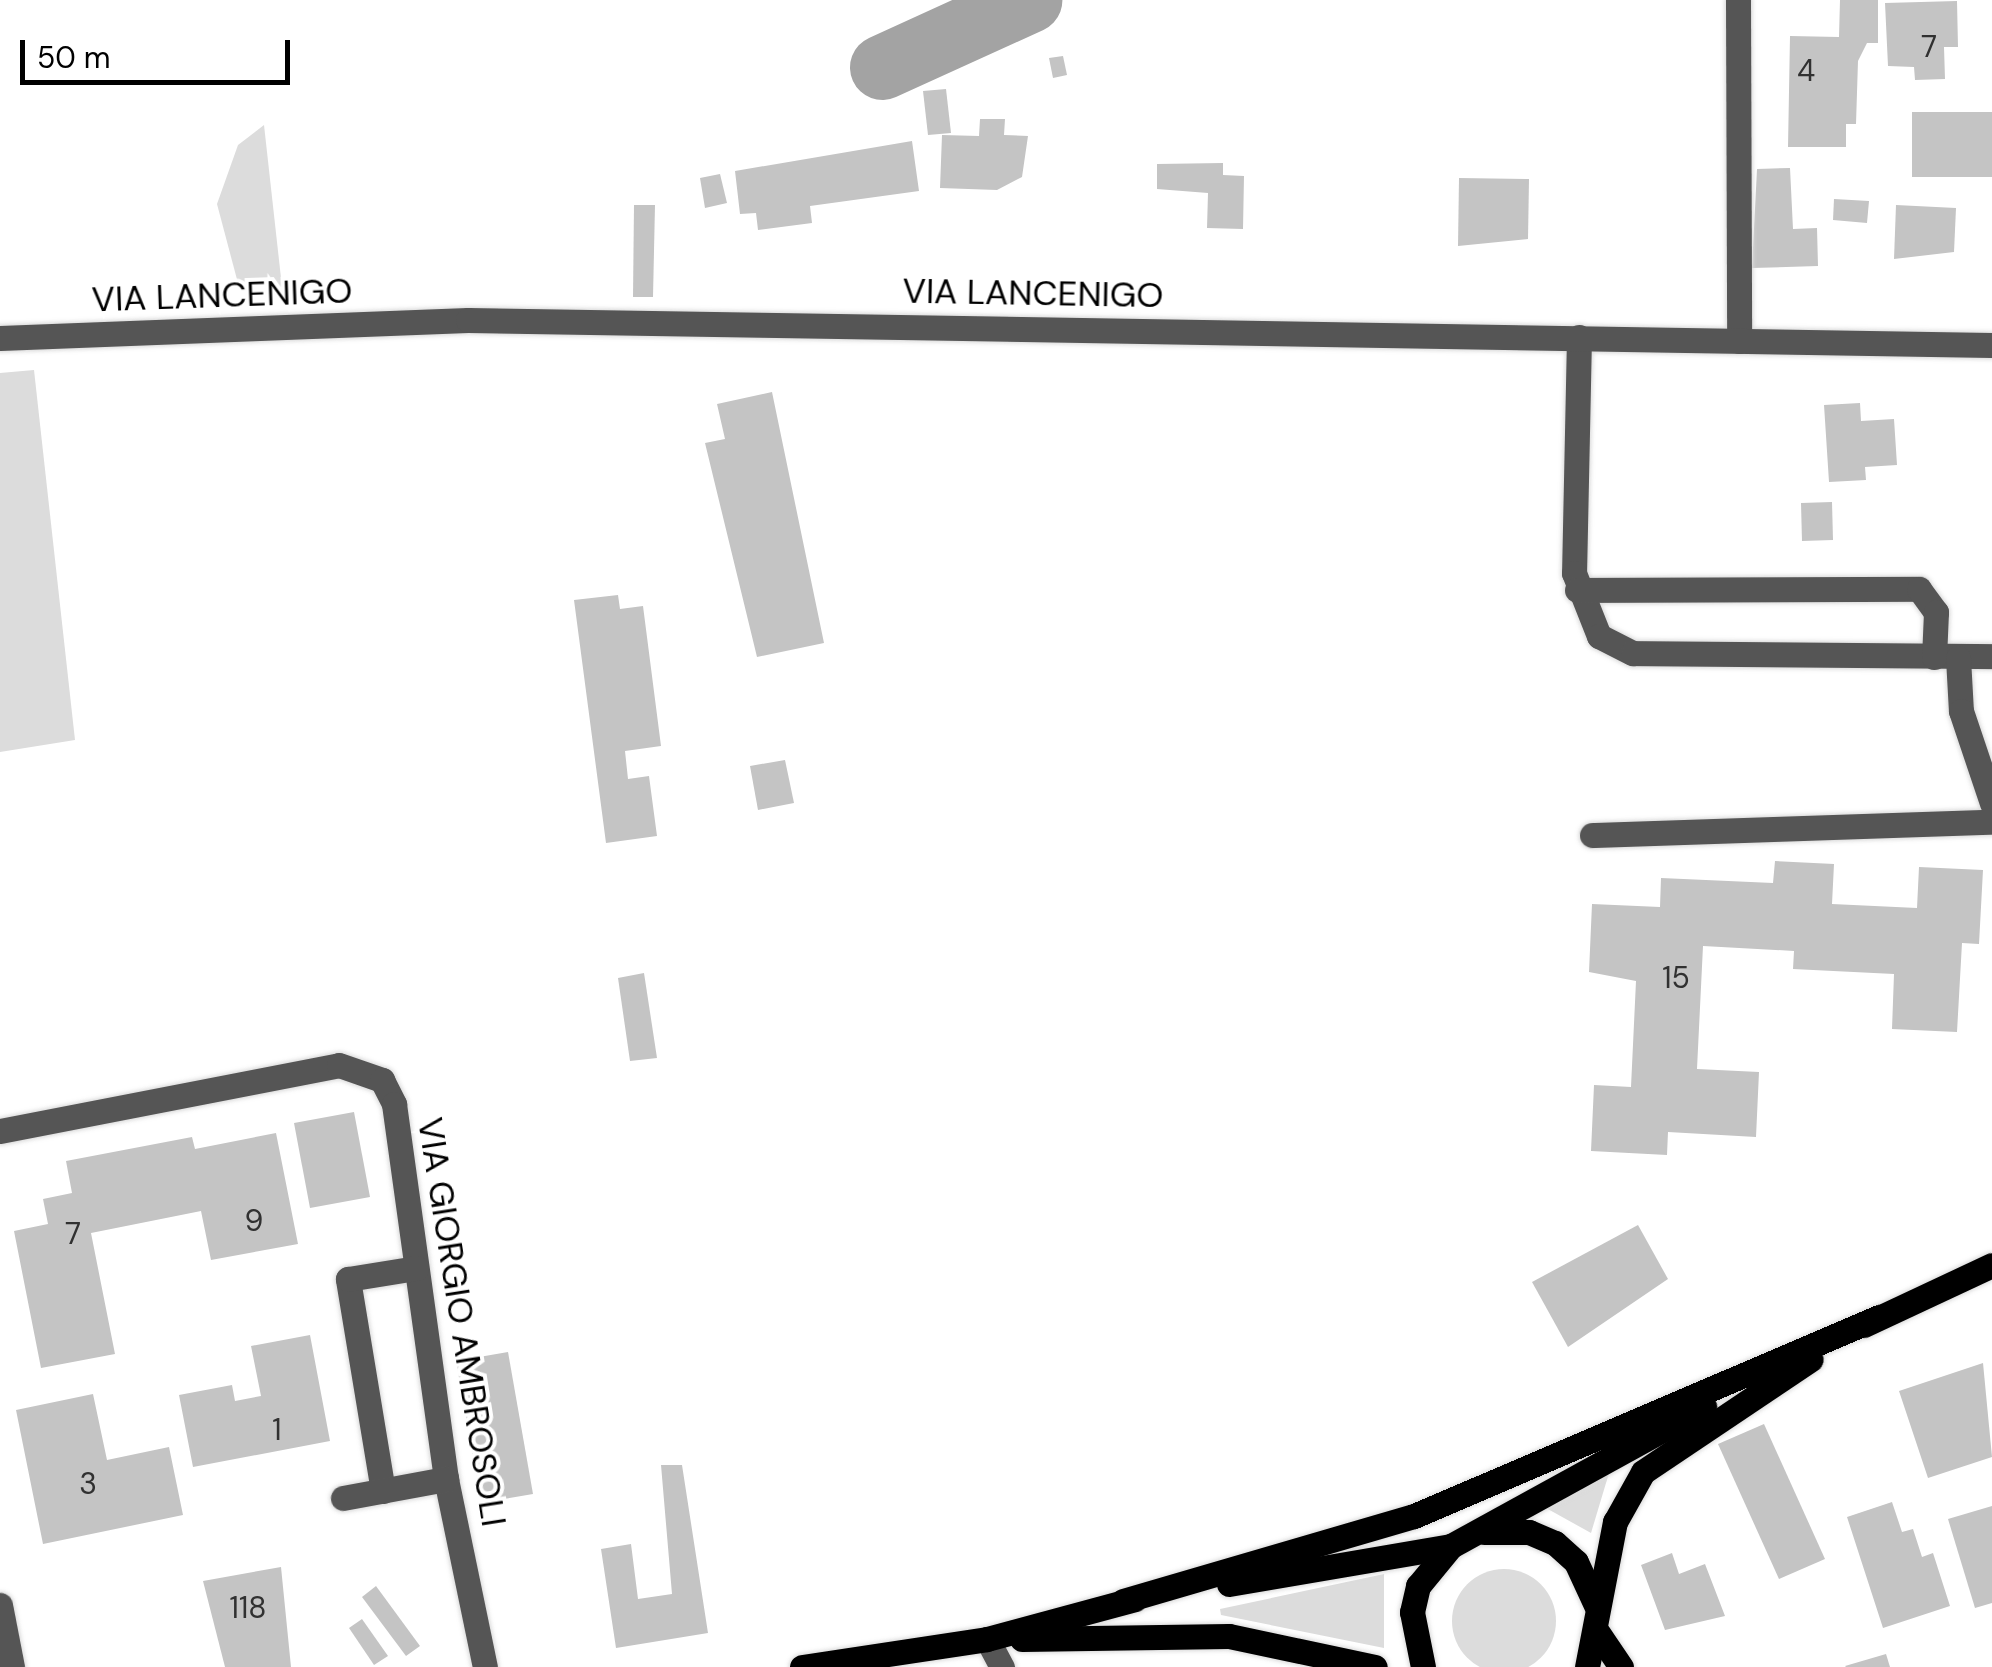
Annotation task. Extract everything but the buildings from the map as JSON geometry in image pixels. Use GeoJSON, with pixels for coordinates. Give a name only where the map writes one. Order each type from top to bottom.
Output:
{"type":"FeatureCollection","features":[{"type":"Feature","properties":{"kind":"main road"},"geometry":{"type":"LineString","coordinates":[[986,1640],[1414,1516],[1992,1265]]}},
{"type":"Feature","properties":{"kind":"main road"},"geometry":{"type":"LineString","coordinates":[[1423,1667],[1412,1612],[1418,1586],[1461,1540],[1879,1317]]}},
{"type":"Feature","properties":{"kind":"main road"},"geometry":{"type":"LineString","coordinates":[[1587,1667],[1615,1522],[1642,1472],[1879,1317]]}},
{"type":"Feature","properties":{"kind":"main road"},"geometry":{"type":"LineString","coordinates":[[1122,1600],[1461,1540],[1500,1529],[1555,1543],[1584,1574],[1598,1624],[1621,1667]]}},
{"type":"Feature","properties":{"kind":"main road"},"geometry":{"type":"LineString","coordinates":[[802,1667],[986,1640],[1229,1636],[1375,1667]]}},
{"type":"Feature","properties":{"kind":"street"},"geometry":{"type":"LineString","coordinates":[[1738,0],[1739,341]]}},
{"type":"Feature","properties":{"kind":"street","name":"VIA LANCENIGO"},"geometry":{"type":"LineString","coordinates":[[0,338],[468,320],[1992,345]]}},
{"type":"Feature","properties":{"kind":"street"},"geometry":{"type":"LineString","coordinates":[[1579,336],[1577,590],[1586,618],[1619,650],[1992,656]]}},
{"type":"Feature","properties":{"kind":"street"},"geometry":{"type":"LineString","coordinates":[[1577,590],[1920,589],[1936,612],[1961,711],[1992,803]]}},
{"type":"Feature","properties":{"kind":"street"},"geometry":{"type":"LineString","coordinates":[[1592,834],[1992,822]]}},
{"type":"Feature","properties":{"kind":"street","name":"VIA GIORGIO AMBROSOLI"},"geometry":{"type":"LineString","coordinates":[[0,1130],[339,1064],[363,1068],[394,1104],[446,1479],[484,1667]]}},
{"type":"Feature","properties":{"kind":"street"},"geometry":{"type":"LineString","coordinates":[[383,1491],[348,1278],[416,1268]]}},
{"type":"Feature","properties":{"kind":"street"},"geometry":{"type":"LineString","coordinates":[[343,1498],[446,1479]]}},
{"type":"Feature","properties":{"kind":"street"},"geometry":{"type":"LineString","coordinates":[[0,1605],[12,1667]]}},
{"type":"Feature","properties":{"kind":"street"},"geometry":{"type":"LineString","coordinates":[[986,1640],[1002,1667]]}},
{"type":"Feature","properties":{"kind":"shaded area"},"geometry":{"type":"Polygon","coordinates":[[[264,125],[282,287],[239,287],[217,204],[238,145],[264,125]]]}},
{"type":"Feature","properties":{"kind":"shaded area"},"geometry":{"type":"Polygon","coordinates":[[[34,370],[75,740],[0,752],[0,373],[34,370]]]}},
{"type":"Feature","properties":{"kind":"shaded area"},"geometry":{"type":"Polygon","coordinates":[[[1609,1473],[1591,1533],[1546,1508],[1609,1473]]]}},
{"type":"Feature","properties":{"kind":"shaded area"},"geometry":{"type":"Polygon","coordinates":[[[1504,1569],[1524,1573],[1541,1584],[1552,1601],[1556,1621],[1552,1641],[1541,1658],[1524,1669],[1504,1673],[1484,1669],[1467,1658],[1456,1641],[1452,1621],[1456,1601],[1467,1584],[1484,1573],[1504,1569]]]}},
{"type":"Feature","properties":{"kind":"shaded area"},"geometry":{"type":"Polygon","coordinates":[[[1384,1574],[1384,1648],[1221,1615],[1220,1609],[1384,1574]]]}},
{"type":"Feature","properties":{"kind":"waterway"},"geometry":{"type":"LineString","coordinates":[[882,67],[1029,0]]}}]}
